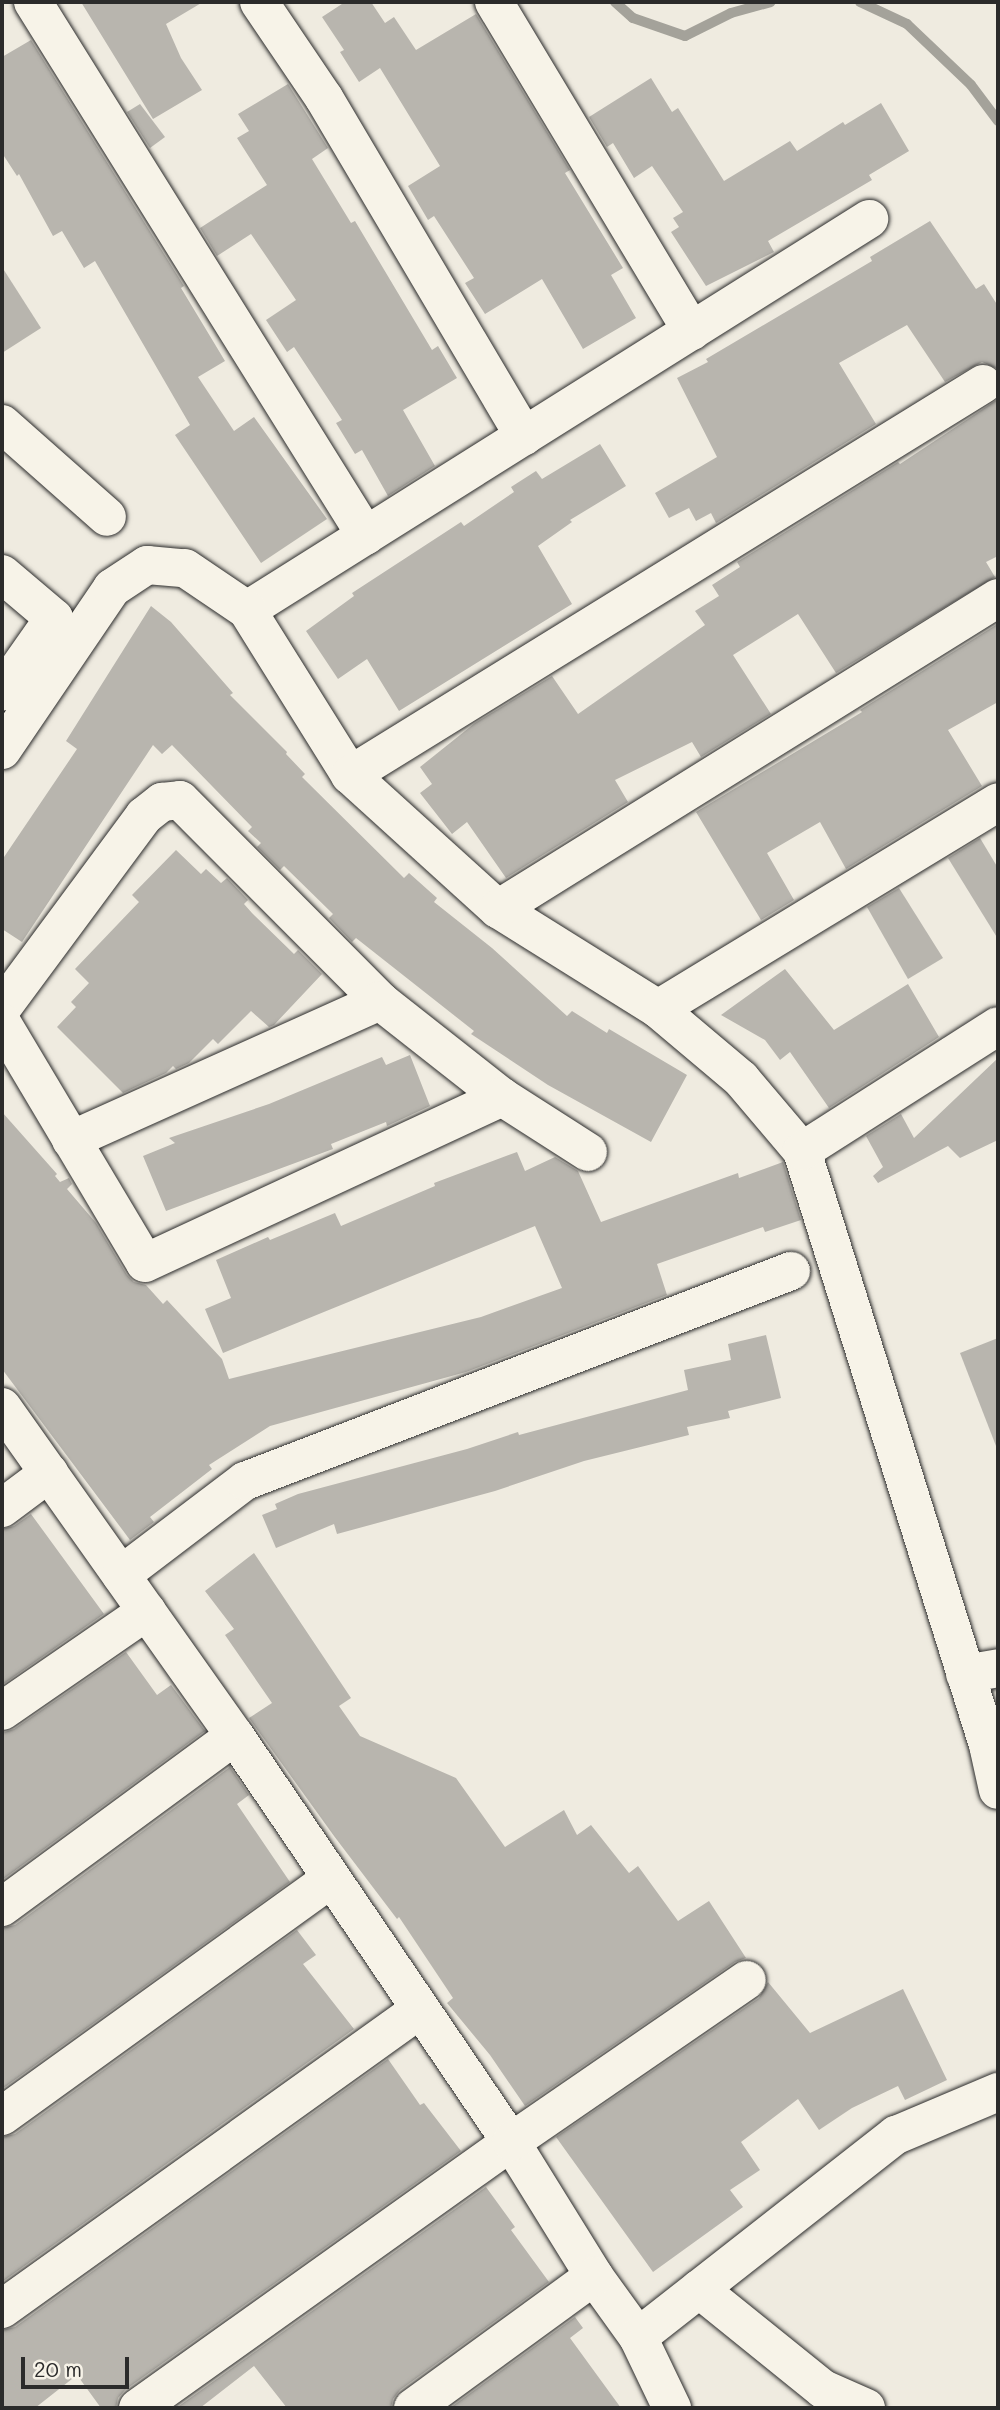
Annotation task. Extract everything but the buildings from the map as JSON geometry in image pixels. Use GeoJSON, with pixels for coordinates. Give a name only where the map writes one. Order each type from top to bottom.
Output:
{"type":"FeatureCollection","features":[{"type":"Feature","properties":{"kind":"street"},"geometry":{"type":"LineString","coordinates":[[33,2],[366,536]]}},
{"type":"Feature","properties":{"kind":"street"},"geometry":{"type":"LineString","coordinates":[[259,2],[324,99],[524,436]]}},
{"type":"Feature","properties":{"kind":"street"},"geometry":{"type":"LineString","coordinates":[[494,2],[692,331]]}},
{"type":"Feature","properties":{"kind":"street"},"geometry":{"type":"LineString","coordinates":[[247,610],[869,219]]}},
{"type":"Feature","properties":{"kind":"street"},"geometry":{"type":"LineString","coordinates":[[350,775],[983,384]]}},
{"type":"Feature","properties":{"kind":"street"},"geometry":{"type":"LineString","coordinates":[[2,424],[107,517]]}},
{"type":"Feature","properties":{"kind":"street"},"geometry":{"type":"LineString","coordinates":[[2,750],[111,588],[147,565],[184,568],[247,610],[350,775],[498,909],[659,1009],[741,1079],[802,1151],[982,1671],[998,1790]]}},
{"type":"Feature","properties":{"kind":"street"},"geometry":{"type":"LineString","coordinates":[[2,574],[54,618],[2,692]]}},
{"type":"Feature","properties":{"kind":"street"},"geometry":{"type":"LineString","coordinates":[[498,909],[998,598]]}},
{"type":"Feature","properties":{"kind":"street"},"geometry":{"type":"LineString","coordinates":[[2,1007],[144,816],[162,802],[180,800],[380,1001],[502,1097],[588,1152]]}},
{"type":"Feature","properties":{"kind":"street"},"geometry":{"type":"LineString","coordinates":[[659,1009],[998,802]]}},
{"type":"Feature","properties":{"kind":"street"},"geometry":{"type":"LineString","coordinates":[[71,1140],[380,1001]]}},
{"type":"Feature","properties":{"kind":"street"},"geometry":{"type":"LineString","coordinates":[[2,1023],[145,1263],[502,1097]]}},
{"type":"Feature","properties":{"kind":"street"},"geometry":{"type":"LineString","coordinates":[[802,1151],[998,1026]]}},
{"type":"Feature","properties":{"kind":"street"},"geometry":{"type":"LineString","coordinates":[[121,1575],[245,1481],[791,1271]]}},
{"type":"Feature","properties":{"kind":"street"},"geometry":{"type":"LineString","coordinates":[[2,1407],[235,1736],[511,2142],[594,2276],[638,2337],[672,2408]]}},
{"type":"Feature","properties":{"kind":"street"},"geometry":{"type":"LineString","coordinates":[[2,1508],[49,1473]]}},
{"type":"Feature","properties":{"kind":"street"},"geometry":{"type":"LineString","coordinates":[[2,1711],[147,1611]]}},
{"type":"Feature","properties":{"kind":"street"},"geometry":{"type":"LineString","coordinates":[[2,1907],[235,1736]]}},
{"type":"Feature","properties":{"kind":"street"},"geometry":{"type":"LineString","coordinates":[[2,2116],[331,1879]]}},
{"type":"Feature","properties":{"kind":"street"},"geometry":{"type":"LineString","coordinates":[[138,2408],[511,2142],[747,1980]]}},
{"type":"Feature","properties":{"kind":"street"},"geometry":{"type":"LineString","coordinates":[[2,2309],[419,2010]]}},
{"type":"Feature","properties":{"kind":"street"},"geometry":{"type":"LineString","coordinates":[[638,2337],[896,2135],[998,2092]]}},
{"type":"Feature","properties":{"kind":"street"},"geometry":{"type":"LineString","coordinates":[[413,2408],[594,2276]]}},
{"type":"Feature","properties":{"kind":"street"},"geometry":{"type":"LineString","coordinates":[[699,2289],[823,2389],[866,2408]]}},
{"type":"Feature","properties":{"kind":"waterway"},"geometry":{"type":"LineString","coordinates":[[615,2],[633,18],[685,36],[731,13],[771,2]]}},
{"type":"Feature","properties":{"kind":"waterway"},"geometry":{"type":"LineString","coordinates":[[860,2],[907,24],[971,85],[998,121]]}}]}
